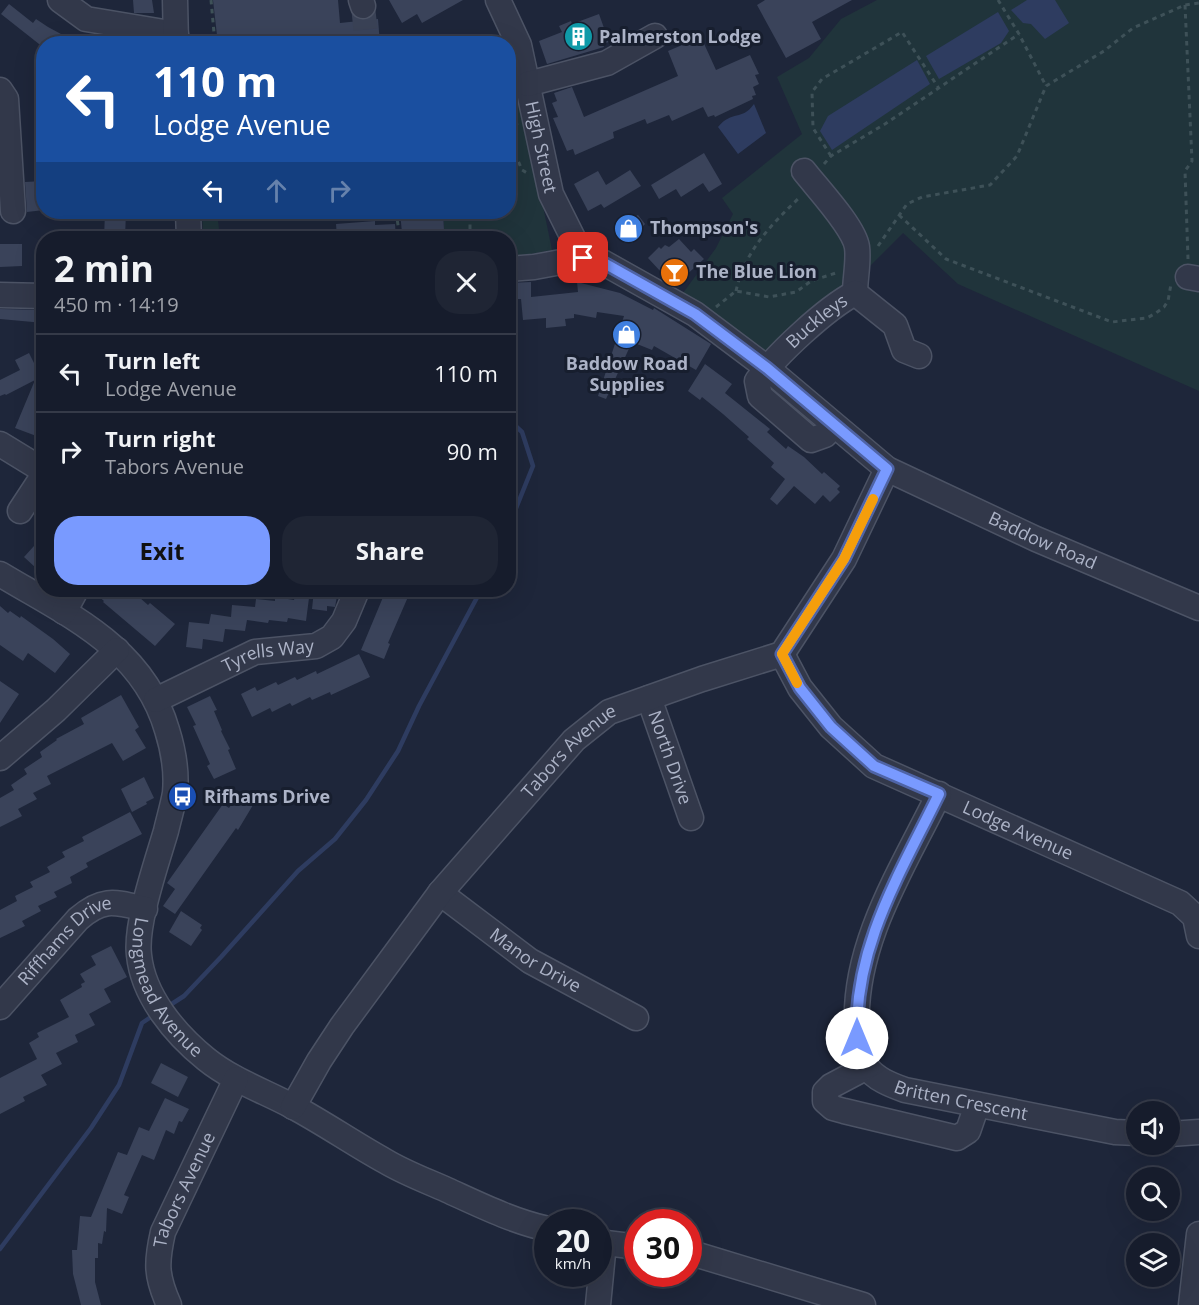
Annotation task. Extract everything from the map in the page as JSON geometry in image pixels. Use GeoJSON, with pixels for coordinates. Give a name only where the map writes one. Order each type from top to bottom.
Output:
{"type":"FeatureCollection","features":[{"type":"Feature","properties":{"kind":"street"},"geometry":{"type":"LineString","coordinates":[[60,0],[86,20],[162,36]]}},
{"type":"Feature","properties":{"kind":"street"},"geometry":{"type":"LineString","coordinates":[[175,0],[176,36]]}},
{"type":"Feature","properties":{"kind":"street","name":"High Street"},"geometry":{"type":"LineString","coordinates":[[498,0],[515,36]]}},
{"type":"Feature","properties":{"kind":"street"},"geometry":{"type":"LineString","coordinates":[[528,84],[607,63],[655,36]]}},
{"type":"Feature","properties":{"kind":"street","name":"High Street"},"geometry":{"type":"LineString","coordinates":[[516,39],[551,194],[583,258]]}},
{"type":"Feature","properties":{"kind":"street"},"geometry":{"type":"LineString","coordinates":[[0,90],[6,99],[13,211]]}},
{"type":"Feature","properties":{"kind":"street"},"geometry":{"type":"LineString","coordinates":[[809,177],[852,233],[857,246],[858,259],[855,282]]}},
{"type":"Feature","properties":{"kind":"street"},"geometry":{"type":"LineString","coordinates":[[516,268],[583,258]]}},
{"type":"Feature","properties":{"kind":"street","name":"Baddow Road"},"geometry":{"type":"LineString","coordinates":[[583,258],[604,263],[695,314],[767,368],[887,469],[1036,539],[1199,608]]}},
{"type":"Feature","properties":{"kind":"street","name":"Buckleys"},"geometry":{"type":"LineString","coordinates":[[767,368],[837,303],[855,282],[895,325],[904,350],[919,356]]}},
{"type":"Feature","properties":{"kind":"street"},"geometry":{"type":"LineString","coordinates":[[0,295],[36,296]]}},
{"type":"Feature","properties":{"kind":"street"},"geometry":{"type":"LineString","coordinates":[[0,444],[36,466]]}},
{"type":"Feature","properties":{"kind":"street"},"geometry":{"type":"LineString","coordinates":[[782,654],[844,559],[887,469]]}},
{"type":"Feature","properties":{"kind":"street"},"geometry":{"type":"LineString","coordinates":[[20,511],[36,487]]}},
{"type":"Feature","properties":{"kind":"street","name":"Longmead Avenue"},"geometry":{"type":"LineString","coordinates":[[0,574],[36,595]]}},
{"type":"Feature","properties":{"kind":"street","name":"Longmead Avenue"},"geometry":{"type":"LineString","coordinates":[[39,597],[93,631],[132,664],[145,680],[164,718],[173,753],[174,793],[145,909],[138,953],[149,991],[166,1018],[206,1060],[236,1079],[293,1107],[388,1163],[520,1223],[534,1226]]}},
{"type":"Feature","properties":{"kind":"street"},"geometry":{"type":"LineString","coordinates":[[64,612],[72,597]]}},
{"type":"Feature","properties":{"kind":"street","name":"Tyrells Way"},"geometry":{"type":"LineString","coordinates":[[156,700],[255,652],[316,646],[332,637],[344,621],[354,597]]}},
{"type":"Feature","properties":{"kind":"street"},"geometry":{"type":"LineString","coordinates":[[0,758],[56,710],[117,650]]}},
{"type":"Feature","properties":{"kind":"street","name":"Tabors Avenue"},"geometry":{"type":"LineString","coordinates":[[293,1107],[342,1026],[440,893],[574,740],[609,712],[782,654]]}},
{"type":"Feature","properties":{"kind":"street","name":"Lodge Avenue"},"geometry":{"type":"LineString","coordinates":[[782,654],[800,688],[831,727],[874,766],[1180,903],[1197,926]]}},
{"type":"Feature","properties":{"kind":"street","name":"North Drive"},"geometry":{"type":"LineString","coordinates":[[649,698],[691,818]]}},
{"type":"Feature","properties":{"kind":"street"},"geometry":{"type":"LineString","coordinates":[[939,794],[886,902],[873,932],[864,962],[856,1017],[857,1038],[867,1067],[831,1086],[825,1092],[825,1101],[833,1108],[957,1138],[968,1131],[977,1105]]}},
{"type":"Feature","properties":{"kind":"street","name":"Manor Drive"},"geometry":{"type":"LineString","coordinates":[[440,893],[530,961],[636,1018]]}},
{"type":"Feature","properties":{"kind":"street","name":"Riffhams Drive"},"geometry":{"type":"LineString","coordinates":[[0,1008],[78,919],[93,906],[118,903],[145,909]]}},
{"type":"Feature","properties":{"kind":"street","name":"Britten Crescent"},"geometry":{"type":"LineString","coordinates":[[867,1067],[881,1080],[905,1090],[1126,1132]]}},
{"type":"Feature","properties":{"kind":"street","name":"Tabors Avenue"},"geometry":{"type":"LineString","coordinates":[[169,1305],[159,1283],[158,1256],[163,1232],[236,1079]]}},
{"type":"Feature","properties":{"kind":"street"},"geometry":{"type":"LineString","coordinates":[[1180,1133],[1199,1132]]}},
{"type":"Feature","properties":{"kind":"street"},"geometry":{"type":"LineString","coordinates":[[1191,1305],[1199,1234]]}},
{"type":"Feature","properties":{"kind":"street"},"geometry":{"type":"LineString","coordinates":[[702,1256],[863,1305]]}},
{"type":"Feature","properties":{"kind":"street"},"geometry":{"type":"LineString","coordinates":[[598,1305],[599,1287]]}},
{"type":"Feature","properties":{"kind":"path"},"geometry":{"type":"LineString","coordinates":[[211,0],[214,36]]}},
{"type":"Feature","properties":{"kind":"path"},"geometry":{"type":"LineString","coordinates":[[998,0],[1046,86]]}},
{"type":"Feature","properties":{"kind":"path"},"geometry":{"type":"LineString","coordinates":[[876,249],[907,204],[922,196],[990,185],[1017,156],[1046,86],[1104,51],[1133,28],[1185,5],[1199,3]]}},
{"type":"Feature","properties":{"kind":"path"},"geometry":{"type":"LineString","coordinates":[[899,215],[946,259],[1112,322],[1147,318],[1156,313],[1168,301],[1172,276],[1193,278],[1185,171],[1192,161],[1185,5]]}},
{"type":"Feature","properties":{"kind":"path"},"geometry":{"type":"LineString","coordinates":[[831,156],[813,128],[812,92],[822,79],[902,32],[938,87]]}},
{"type":"Feature","properties":{"kind":"path"},"geometry":{"type":"LineString","coordinates":[[695,314],[706,307],[714,309],[736,291],[739,276],[749,255],[809,177],[825,161],[885,124],[1019,34]]}},
{"type":"Feature","properties":{"kind":"path"},"geometry":{"type":"LineString","coordinates":[[736,291],[769,297],[796,292],[811,281],[827,275],[855,282]]}},
{"type":"Feature","properties":{"kind":"shaded area"},"geometry":{"type":"Polygon","coordinates":[[[877,0],[1199,0],[1199,391],[958,284],[903,233],[870,266],[770,354],[683,293],[716,248],[733,214],[722,198],[802,134],[777,77],[809,58],[841,19],[877,0]]]}},
{"type":"Feature","properties":{"kind":"shaded area"},"geometry":{"type":"Polygon","coordinates":[[[516,85],[518,85],[552,250],[516,257],[516,231],[428,231],[444,230],[443,219],[516,219],[516,85]]]}},
{"type":"Feature","properties":{"kind":"shaded area"},"geometry":{"type":"Polygon","coordinates":[[[202,219],[218,219],[219,231],[203,231],[202,219]]]}},
{"type":"Feature","properties":{"kind":"water"},"geometry":{"type":"Polygon","coordinates":[[[1027,0],[1055,0],[1069,23],[1045,39],[1031,24],[1023,23],[1011,10],[1027,0]]]}},
{"type":"Feature","properties":{"kind":"water"},"geometry":{"type":"Polygon","coordinates":[[[998,12],[1009,31],[1001,43],[939,79],[926,56],[998,12]]]}},
{"type":"Feature","properties":{"kind":"water"},"geometry":{"type":"Polygon","coordinates":[[[917,60],[930,84],[832,150],[820,131],[828,116],[917,60]]]}},
{"type":"Feature","properties":{"kind":"water"},"geometry":{"type":"Polygon","coordinates":[[[754,104],[766,133],[738,154],[718,127],[728,119],[750,109],[754,104]]]}},
{"type":"Feature","properties":{"kind":"building"},"geometry":{"type":"Polygon","coordinates":[[[133,0],[152,0],[154,13],[134,13],[133,0]]]}},
{"type":"Feature","properties":{"kind":"building"},"geometry":{"type":"Polygon","coordinates":[[[213,0],[338,0],[340,23],[378,19],[379,36],[217,36],[213,0]]]}},
{"type":"Feature","properties":{"kind":"building"},"geometry":{"type":"Polygon","coordinates":[[[389,0],[463,0],[422,23],[417,14],[402,23],[389,0]]]}},
{"type":"Feature","properties":{"kind":"building"},"geometry":{"type":"Polygon","coordinates":[[[765,0],[852,0],[812,22],[821,39],[786,58],[757,5],[765,0]]]}},
{"type":"Feature","properties":{"kind":"building"},"geometry":{"type":"Polygon","coordinates":[[[9,4],[33,23],[36,19],[61,34],[60,36],[36,36],[36,42],[1,14],[9,4]]]}},
{"type":"Feature","properties":{"kind":"building","name":"Palmerston Lodge"},"geometry":{"type":"Polygon","coordinates":[[[599,14],[609,42],[603,44],[604,47],[547,64],[539,41],[562,32],[559,26],[571,21],[572,24],[599,14]]]}},
{"type":"Feature","properties":{"kind":"building"},"geometry":{"type":"Polygon","coordinates":[[[701,37],[716,70],[750,55],[759,74],[755,75],[759,84],[753,87],[756,95],[752,96],[753,99],[715,117],[714,115],[708,117],[703,107],[672,121],[669,115],[647,124],[645,119],[613,132],[614,138],[575,155],[573,149],[567,151],[553,118],[558,117],[552,103],[557,101],[554,93],[572,87],[584,117],[678,76],[668,51],[701,37]]]}},
{"type":"Feature","properties":{"kind":"building"},"geometry":{"type":"Polygon","coordinates":[[[704,153],[722,184],[709,192],[703,183],[681,197],[676,189],[659,199],[651,185],[704,153]]]}},
{"type":"Feature","properties":{"kind":"building"},"geometry":{"type":"Polygon","coordinates":[[[630,170],[641,186],[604,208],[601,204],[588,211],[574,184],[598,171],[606,185],[630,170]]]}},
{"type":"Feature","properties":{"kind":"building"},"geometry":{"type":"Polygon","coordinates":[[[36,181],[36,211],[27,212],[25,182],[36,181]]]}},
{"type":"Feature","properties":{"kind":"building"},"geometry":{"type":"Polygon","coordinates":[[[638,215],[645,224],[636,234],[625,239],[616,226],[638,215]]]}},
{"type":"Feature","properties":{"kind":"building"},"geometry":{"type":"Polygon","coordinates":[[[105,219],[126,219],[125,231],[104,231],[105,219]]]}},
{"type":"Feature","properties":{"kind":"building"},"geometry":{"type":"Polygon","coordinates":[[[401,219],[443,219],[444,230],[402,231],[401,219]]]}},
{"type":"Feature","properties":{"kind":"building"},"geometry":{"type":"Polygon","coordinates":[[[375,221],[375,225],[395,224],[396,231],[336,231],[336,224],[375,221]]]}},
{"type":"Feature","properties":{"kind":"building","name":"The Blue Lion"},"geometry":{"type":"Polygon","coordinates":[[[679,239],[691,252],[694,249],[704,259],[674,286],[648,258],[659,247],[661,249],[665,245],[669,247],[679,239]]]}},
{"type":"Feature","properties":{"kind":"building"},"geometry":{"type":"Polygon","coordinates":[[[0,244],[22,244],[22,266],[0,267],[0,244]]]}},
{"type":"Feature","properties":{"kind":"building"},"geometry":{"type":"Polygon","coordinates":[[[531,282],[531,297],[578,292],[577,282],[620,293],[653,310],[654,308],[711,344],[696,370],[654,346],[652,350],[632,342],[606,399],[598,396],[624,316],[597,312],[596,318],[574,314],[574,318],[565,319],[566,326],[546,328],[546,318],[523,320],[521,299],[516,299],[516,283],[531,282]]]}},
{"type":"Feature","properties":{"kind":"building"},"geometry":{"type":"Polygon","coordinates":[[[0,309],[36,310],[36,322],[0,319],[0,309]]]}},
{"type":"Feature","properties":{"kind":"building"},"geometry":{"type":"Polygon","coordinates":[[[29,353],[36,367],[36,436],[15,428],[35,380],[0,396],[0,380],[20,370],[15,360],[29,353]]]}},
{"type":"Feature","properties":{"kind":"building"},"geometry":{"type":"Polygon","coordinates":[[[705,364],[732,384],[725,393],[770,429],[767,432],[786,449],[788,446],[840,486],[837,489],[840,492],[830,502],[823,495],[815,504],[794,486],[777,505],[770,499],[785,479],[771,467],[774,463],[723,414],[702,397],[700,400],[688,391],[705,364]]]}},
{"type":"Feature","properties":{"kind":"building"},"geometry":{"type":"Polygon","coordinates":[[[36,544],[36,568],[24,557],[36,544]]]}},
{"type":"Feature","properties":{"kind":"building"},"geometry":{"type":"Polygon","coordinates":[[[99,597],[139,597],[148,605],[150,603],[175,624],[155,646],[99,597]]]}},
{"type":"Feature","properties":{"kind":"building"},"geometry":{"type":"Polygon","coordinates":[[[275,597],[294,600],[295,597],[309,598],[306,621],[288,618],[287,622],[269,620],[268,623],[247,620],[245,631],[225,629],[223,642],[203,639],[202,649],[186,647],[189,622],[209,624],[211,614],[231,617],[232,605],[255,607],[256,599],[275,601],[275,597]]]}},
{"type":"Feature","properties":{"kind":"building"},"geometry":{"type":"Polygon","coordinates":[[[313,597],[337,597],[335,607],[327,606],[327,611],[312,609],[313,597]]]}},
{"type":"Feature","properties":{"kind":"building"},"geometry":{"type":"Polygon","coordinates":[[[383,597],[408,597],[388,643],[390,644],[384,659],[361,650],[383,597]]]}},
{"type":"Feature","properties":{"kind":"building"},"geometry":{"type":"Polygon","coordinates":[[[0,606],[8,613],[10,611],[20,618],[21,616],[70,654],[55,673],[28,653],[23,661],[0,645],[0,606]]]}},
{"type":"Feature","properties":{"kind":"building"},"geometry":{"type":"Polygon","coordinates":[[[359,654],[370,677],[331,695],[330,692],[312,700],[310,697],[272,712],[270,708],[252,717],[241,694],[255,687],[257,691],[276,682],[278,685],[295,677],[297,680],[316,671],[317,674],[359,654]]]}},
{"type":"Feature","properties":{"kind":"building"},"geometry":{"type":"Polygon","coordinates":[[[0,681],[19,694],[0,723],[0,681]]]}},
{"type":"Feature","properties":{"kind":"building"},"geometry":{"type":"Polygon","coordinates":[[[121,695],[139,727],[135,730],[146,748],[123,761],[112,743],[47,776],[51,784],[33,793],[37,799],[18,809],[22,816],[0,827],[0,798],[14,790],[11,785],[27,774],[24,769],[42,757],[40,752],[56,739],[84,724],[81,718],[121,695]]]}},
{"type":"Feature","properties":{"kind":"building"},"geometry":{"type":"Polygon","coordinates":[[[210,696],[217,710],[214,711],[236,769],[214,779],[207,766],[210,764],[193,726],[196,725],[187,707],[210,696]]]}},
{"type":"Feature","properties":{"kind":"building"},"geometry":{"type":"Polygon","coordinates":[[[144,777],[154,798],[132,812],[121,789],[144,777]]]}},
{"type":"Feature","properties":{"kind":"building"},"geometry":{"type":"Polygon","coordinates":[[[241,796],[253,805],[238,830],[236,828],[175,914],[163,906],[175,889],[167,883],[223,804],[229,808],[235,799],[238,801],[241,796]]]}},
{"type":"Feature","properties":{"kind":"building"},"geometry":{"type":"Polygon","coordinates":[[[130,812],[142,834],[86,863],[88,867],[70,877],[72,883],[54,892],[57,897],[38,906],[41,911],[22,921],[25,926],[0,938],[0,910],[17,901],[15,896],[33,887],[30,882],[50,872],[47,867],[65,857],[62,852],[84,841],[82,837],[130,812]]]}},
{"type":"Feature","properties":{"kind":"building"},"geometry":{"type":"Polygon","coordinates":[[[181,911],[202,925],[200,928],[202,930],[191,946],[169,932],[181,911]]]}},
{"type":"Feature","properties":{"kind":"building"},"geometry":{"type":"Polygon","coordinates":[[[111,946],[127,977],[104,989],[111,1002],[89,1014],[95,1025],[75,1035],[78,1042],[56,1053],[62,1064],[41,1075],[47,1085],[23,1097],[25,1101],[0,1114],[0,1078],[37,1059],[29,1043],[39,1037],[37,1033],[69,1017],[60,1000],[82,987],[81,984],[85,982],[80,974],[96,965],[91,956],[111,946]]]}},
{"type":"Feature","properties":{"kind":"building"},"geometry":{"type":"Polygon","coordinates":[[[161,1063],[188,1077],[178,1097],[151,1083],[161,1063]]]}},
{"type":"Feature","properties":{"kind":"building"},"geometry":{"type":"Polygon","coordinates":[[[165,1098],[189,1109],[182,1122],[179,1121],[174,1134],[166,1130],[154,1160],[142,1155],[124,1195],[129,1197],[122,1214],[107,1208],[106,1232],[104,1231],[102,1244],[98,1243],[98,1258],[95,1258],[95,1282],[101,1305],[81,1305],[73,1274],[72,1250],[77,1250],[80,1216],[91,1217],[118,1152],[127,1155],[139,1127],[149,1131],[165,1098]]]}},
{"type":"Feature","properties":{"kind":"waterway"},"geometry":{"type":"LineString","coordinates":[[516,426],[522,432],[533,466],[516,508]]}},
{"type":"Feature","properties":{"kind":"waterway"},"geometry":{"type":"LineString","coordinates":[[167,1007],[184,996],[298,871],[335,839],[366,800],[398,751],[419,706],[477,597]]}},
{"type":"Feature","properties":{"kind":"waterway"},"geometry":{"type":"LineString","coordinates":[[0,1249],[91,1128],[119,1085],[142,1023],[154,1015]]}},
{"type":"Feature","properties":{"kind":"tunnel"},"geometry":{"type":"LineString","coordinates":[[363,6],[366,36]]}},
{"type":"Feature","properties":{"kind":"slow traffic"},"geometry":{"type":"LineString","coordinates":[[797,683],[782,654],[844,559],[873,499]]}},
{"type":"Feature","properties":{"kind":"place","name":"Palmerston Lodge"},"geometry":{"type":"Point","coordinates":[578,37]}},
{"type":"Feature","properties":{"kind":"place","name":"Thompson's"},"geometry":{"type":"Point","coordinates":[629,228]}},
{"type":"Feature","properties":{"kind":"place","name":"The Blue Lion"},"geometry":{"type":"Point","coordinates":[675,272]}},
{"type":"Feature","properties":{"kind":"place","name":"Baddow Road Supplies"},"geometry":{"type":"Point","coordinates":[627,335]}},
{"type":"Feature","properties":{"kind":"place","name":"Rifhams Drive"},"geometry":{"type":"Point","coordinates":[183,797]}},
{"type":"Feature","properties":{"kind":"route"},"geometry":{"type":"LineString","coordinates":[[583,258],[604,263],[695,314],[767,368],[887,469],[844,559],[782,654],[800,688],[831,727],[874,766],[939,794],[873,932],[860,986],[856,1017],[857,1038]]}}]}
